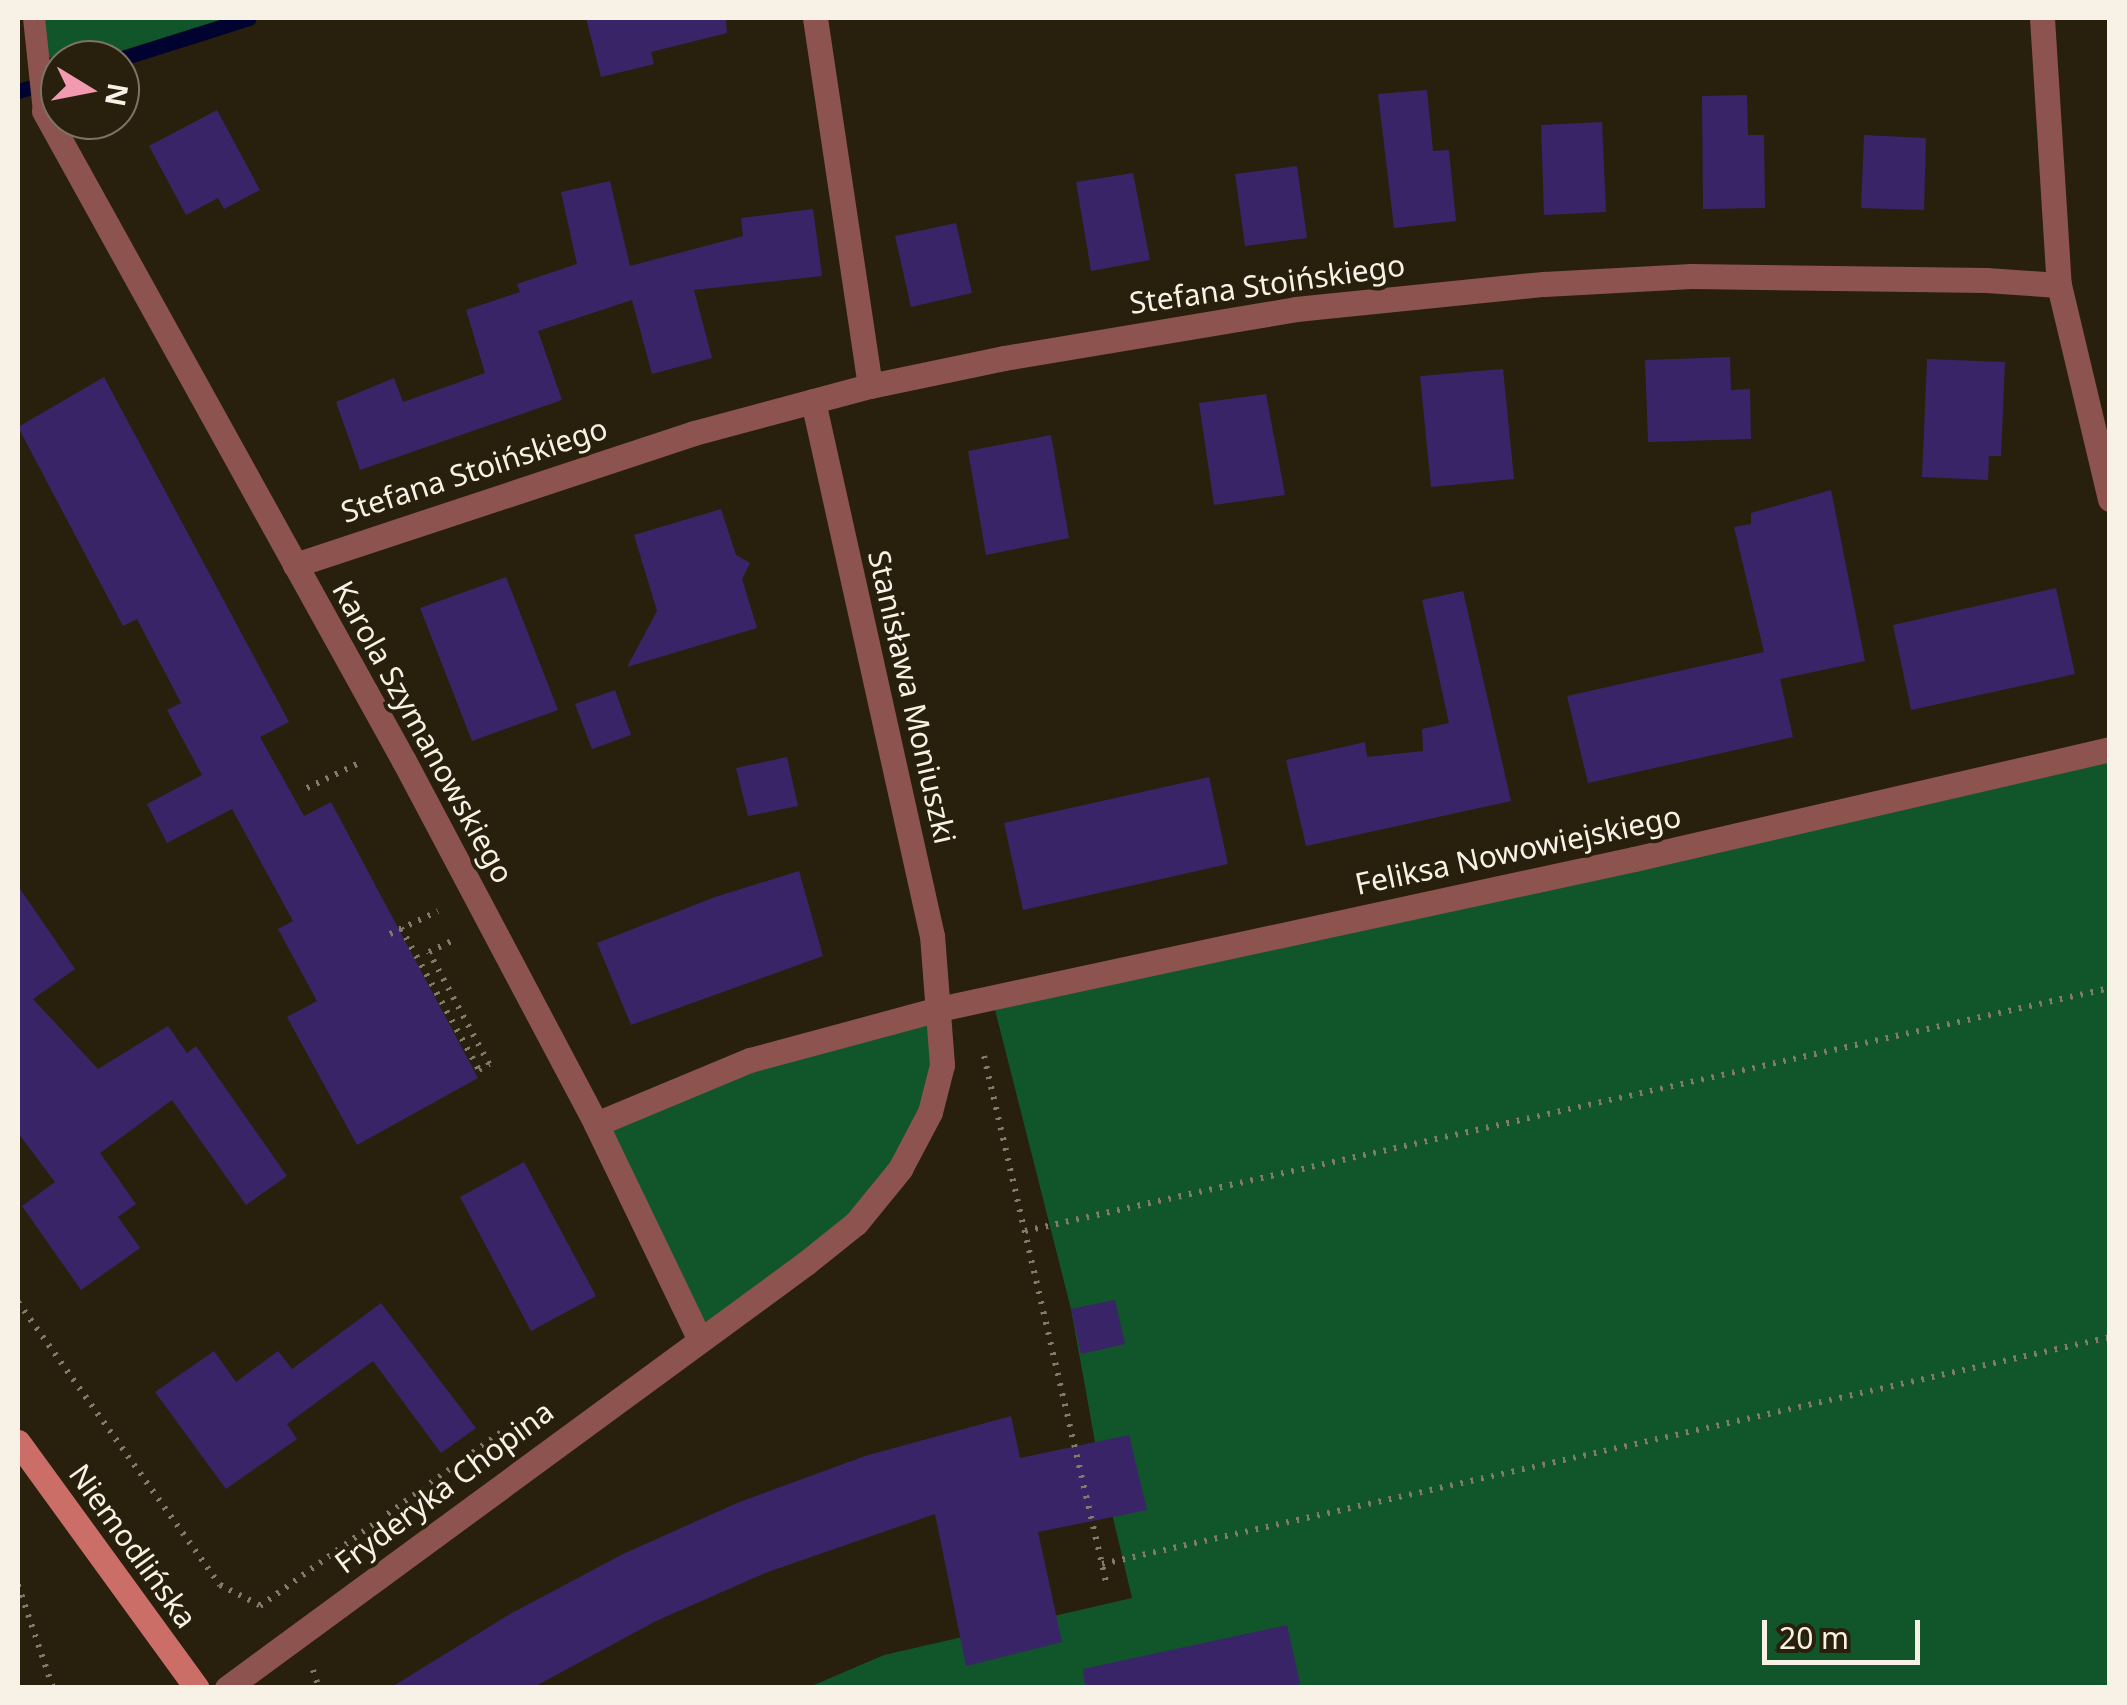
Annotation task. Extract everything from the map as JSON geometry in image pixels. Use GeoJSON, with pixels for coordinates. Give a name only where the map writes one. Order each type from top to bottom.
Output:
{"type":"FeatureCollection","features":[{"type":"Feature","properties":{"kind":"main road","name":"Niemodlińska"},"geometry":{"type":"LineString","coordinates":[[18,1442],[197,1688]]}},
{"type":"Feature","properties":{"kind":"street"},"geometry":{"type":"LineString","coordinates":[[814,18],[870,386]]}},
{"type":"Feature","properties":{"kind":"street"},"geometry":{"type":"LineString","coordinates":[[2042,18],[2060,285],[2110,499]]}},
{"type":"Feature","properties":{"kind":"street","name":"Karola Szymanowskiego"},"geometry":{"type":"LineString","coordinates":[[60,140],[596,1124],[699,1338]]}},
{"type":"Feature","properties":{"kind":"street","name":"Stefana Stoińskiego"},"geometry":{"type":"LineString","coordinates":[[294,564],[575,470],[813,401],[870,386],[1150,331],[1296,309],[1544,284],[1691,276],[1986,280],[2060,285]]}},
{"type":"Feature","properties":{"kind":"street","name":"Stanisława Moniuszki"},"geometry":{"type":"LineString","coordinates":[[699,1338],[856,1223],[900,1169],[930,1112],[942,1065],[932,936],[813,401]]}},
{"type":"Feature","properties":{"kind":"street","name":"Feliksa Nowowiejskiego"},"geometry":{"type":"LineString","coordinates":[[596,1124],[750,1060],[939,1009],[1634,859],[2110,749]]}},
{"type":"Feature","properties":{"kind":"street","name":"Fryderyka Chopina"},"geometry":{"type":"LineString","coordinates":[[227,1688],[699,1338]]}},
{"type":"Feature","properties":{"kind":"lane"},"geometry":{"type":"LineString","coordinates":[[18,18],[26,18]]}},
{"type":"Feature","properties":{"kind":"lane"},"geometry":{"type":"LineString","coordinates":[[34,18],[40,84]]}},
{"type":"Feature","properties":{"kind":"path"},"geometry":{"type":"LineString","coordinates":[[353,744],[367,772]]}},
{"type":"Feature","properties":{"kind":"path"},"geometry":{"type":"LineString","coordinates":[[307,788],[362,761]]}},
{"type":"Feature","properties":{"kind":"path"},"geometry":{"type":"LineString","coordinates":[[430,893],[464,956]]}},
{"type":"Feature","properties":{"kind":"path"},"geometry":{"type":"LineString","coordinates":[[390,934],[432,915]]}},
{"type":"Feature","properties":{"kind":"path"},"geometry":{"type":"LineString","coordinates":[[402,928],[479,1070],[489,1064],[430,952],[455,940]]}},
{"type":"Feature","properties":{"kind":"path"},"geometry":{"type":"LineString","coordinates":[[1025,1231],[2110,988]]}},
{"type":"Feature","properties":{"kind":"path"},"geometry":{"type":"LineString","coordinates":[[972,1002],[1107,1586]]}},
{"type":"Feature","properties":{"kind":"path"},"geometry":{"type":"LineString","coordinates":[[18,1302],[220,1586],[260,1606],[314,1672],[319,1688]]}},
{"type":"Feature","properties":{"kind":"path"},"geometry":{"type":"LineString","coordinates":[[1102,1564],[2110,1337]]}},
{"type":"Feature","properties":{"kind":"path"},"geometry":{"type":"LineString","coordinates":[[260,1606],[514,1423]]}},
{"type":"Feature","properties":{"kind":"path"},"geometry":{"type":"LineString","coordinates":[[18,1585],[54,1688]]}},
{"type":"Feature","properties":{"kind":"green space"},"geometry":{"type":"Polygon","coordinates":[[[34,18],[249,18],[140,52],[140,40],[40,40],[40,52],[35,50],[34,18]]]}},
{"type":"Feature","properties":{"kind":"green space"},"geometry":{"type":"Polygon","coordinates":[[[2109,749],[2109,1687],[807,1688],[884,1655],[1132,1598],[1095,1442],[1071,1309],[992,998],[2109,749]]]}},
{"type":"Feature","properties":{"kind":"green space"},"geometry":{"type":"Polygon","coordinates":[[[939,1009],[930,1112],[856,1223],[699,1338],[596,1124],[939,1009]]]}},
{"type":"Feature","properties":{"kind":"building"},"geometry":{"type":"Polygon","coordinates":[[[586,18],[726,18],[727,33],[651,52],[654,64],[601,77],[586,18]]]}},
{"type":"Feature","properties":{"kind":"building"},"geometry":{"type":"Polygon","coordinates":[[[1427,90],[1433,151],[1449,150],[1456,221],[1394,228],[1378,94],[1427,90]]]}},
{"type":"Feature","properties":{"kind":"building"},"geometry":{"type":"Polygon","coordinates":[[[1747,95],[1748,135],[1764,135],[1765,208],[1703,209],[1702,96],[1747,95]]]}},
{"type":"Feature","properties":{"kind":"building"},"geometry":{"type":"Polygon","coordinates":[[[217,110],[260,190],[224,209],[218,198],[186,215],[149,146],[217,110]]]}},
{"type":"Feature","properties":{"kind":"building"},"geometry":{"type":"Polygon","coordinates":[[[1602,122],[1606,212],[1544,215],[1541,125],[1602,122]]]}},
{"type":"Feature","properties":{"kind":"building"},"geometry":{"type":"Polygon","coordinates":[[[1864,135],[1926,138],[1924,210],[1861,208],[1864,135]]]}},
{"type":"Feature","properties":{"kind":"building"},"geometry":{"type":"Polygon","coordinates":[[[1297,166],[1307,238],[1245,246],[1235,174],[1297,166]]]}},
{"type":"Feature","properties":{"kind":"building"},"geometry":{"type":"Polygon","coordinates":[[[1133,173],[1150,260],[1091,271],[1076,182],[1133,173]]]}},
{"type":"Feature","properties":{"kind":"building"},"geometry":{"type":"Polygon","coordinates":[[[610,181],[630,266],[743,236],[741,218],[813,209],[822,276],[694,290],[712,358],[652,374],[632,300],[538,331],[562,400],[360,470],[336,402],[394,378],[403,402],[485,373],[466,310],[520,292],[517,284],[577,264],[561,192],[610,181]]]}},
{"type":"Feature","properties":{"kind":"building"},"geometry":{"type":"Polygon","coordinates":[[[956,223],[972,293],[911,307],[895,236],[956,223]]]}},
{"type":"Feature","properties":{"kind":"building"},"geometry":{"type":"Polygon","coordinates":[[[1730,357],[1731,390],[1750,389],[1751,439],[1648,442],[1645,360],[1730,357]]]}},
{"type":"Feature","properties":{"kind":"building"},"geometry":{"type":"Polygon","coordinates":[[[1927,359],[2005,362],[2001,456],[1989,456],[1988,480],[1922,477],[1927,359]]]}},
{"type":"Feature","properties":{"kind":"building"},"geometry":{"type":"Polygon","coordinates":[[[1503,369],[1514,479],[1431,487],[1420,376],[1503,369]]]}},
{"type":"Feature","properties":{"kind":"building"},"geometry":{"type":"Polygon","coordinates":[[[104,377],[289,722],[260,737],[304,816],[331,802],[478,1078],[357,1145],[287,1017],[317,1001],[278,929],[293,921],[232,809],[167,843],[147,804],[202,775],[167,710],[181,703],[137,619],[123,626],[18,427],[104,377]]]}},
{"type":"Feature","properties":{"kind":"building"},"geometry":{"type":"Polygon","coordinates":[[[1266,394],[1285,495],[1214,505],[1199,403],[1266,394]]]}},
{"type":"Feature","properties":{"kind":"building"},"geometry":{"type":"Polygon","coordinates":[[[1051,435],[1069,538],[986,555],[968,451],[1051,435]]]}},
{"type":"Feature","properties":{"kind":"building"},"geometry":{"type":"Polygon","coordinates":[[[1831,490],[1865,661],[1780,679],[1793,737],[1588,783],[1567,696],[1764,652],[1734,527],[1751,524],[1751,513],[1831,490]]]}},
{"type":"Feature","properties":{"kind":"building"},"geometry":{"type":"Polygon","coordinates":[[[721,509],[736,555],[750,563],[742,579],[757,628],[627,667],[657,611],[634,535],[721,509]]]}},
{"type":"Feature","properties":{"kind":"building"},"geometry":{"type":"Polygon","coordinates":[[[506,577],[558,710],[472,741],[420,608],[506,577]]]}},
{"type":"Feature","properties":{"kind":"building"},"geometry":{"type":"Polygon","coordinates":[[[2056,588],[2075,674],[1911,710],[1893,625],[2056,588]]]}},
{"type":"Feature","properties":{"kind":"building"},"geometry":{"type":"Polygon","coordinates":[[[1463,591],[1511,801],[1306,846],[1286,760],[1365,742],[1367,757],[1423,751],[1422,729],[1449,723],[1422,600],[1463,591]]]}},
{"type":"Feature","properties":{"kind":"building"},"geometry":{"type":"Polygon","coordinates":[[[615,690],[631,735],[592,749],[575,704],[615,690]]]}},
{"type":"Feature","properties":{"kind":"building"},"geometry":{"type":"Polygon","coordinates":[[[787,757],[798,806],[748,816],[736,768],[787,757]]]}},
{"type":"Feature","properties":{"kind":"building"},"geometry":{"type":"Polygon","coordinates":[[[1209,777],[1228,864],[1023,910],[1004,823],[1209,777]]]}},
{"type":"Feature","properties":{"kind":"building"},"geometry":{"type":"Polygon","coordinates":[[[799,871],[823,956],[631,1025],[597,943],[715,897],[799,871]]]}},
{"type":"Feature","properties":{"kind":"building"},"geometry":{"type":"Polygon","coordinates":[[[18,886],[75,969],[33,999],[98,1069],[168,1026],[187,1053],[196,1046],[287,1176],[246,1205],[172,1100],[100,1153],[136,1204],[118,1217],[140,1248],[81,1290],[22,1206],[55,1182],[18,1133],[18,886]]]}},
{"type":"Feature","properties":{"kind":"building"},"geometry":{"type":"Polygon","coordinates":[[[524,1162],[596,1296],[531,1331],[460,1197],[524,1162]]]}},
{"type":"Feature","properties":{"kind":"building"},"geometry":{"type":"Polygon","coordinates":[[[1115,1300],[1125,1344],[1081,1354],[1071,1309],[1115,1300]]]}},
{"type":"Feature","properties":{"kind":"building"},"geometry":{"type":"Polygon","coordinates":[[[381,1303],[476,1428],[441,1453],[373,1361],[287,1424],[297,1439],[226,1489],[155,1392],[214,1351],[236,1382],[278,1351],[292,1369],[381,1303]]]}},
{"type":"Feature","properties":{"kind":"building"},"geometry":{"type":"Polygon","coordinates":[[[1011,1416],[1020,1458],[1129,1435],[1147,1510],[1038,1532],[1062,1642],[966,1666],[935,1514],[765,1573],[656,1621],[532,1688],[390,1688],[510,1614],[623,1554],[737,1503],[865,1456],[1011,1416]]]}},
{"type":"Feature","properties":{"kind":"building"},"geometry":{"type":"Polygon","coordinates":[[[1287,1625],[1301,1688],[1085,1688],[1083,1669],[1287,1625]]]}},
{"type":"Feature","properties":{"kind":"waterway"},"geometry":{"type":"LineString","coordinates":[[140,52],[249,18]]}},
{"type":"Feature","properties":{"kind":"waterway"},"geometry":{"type":"LineString","coordinates":[[18,91],[40,85]]}}]}
